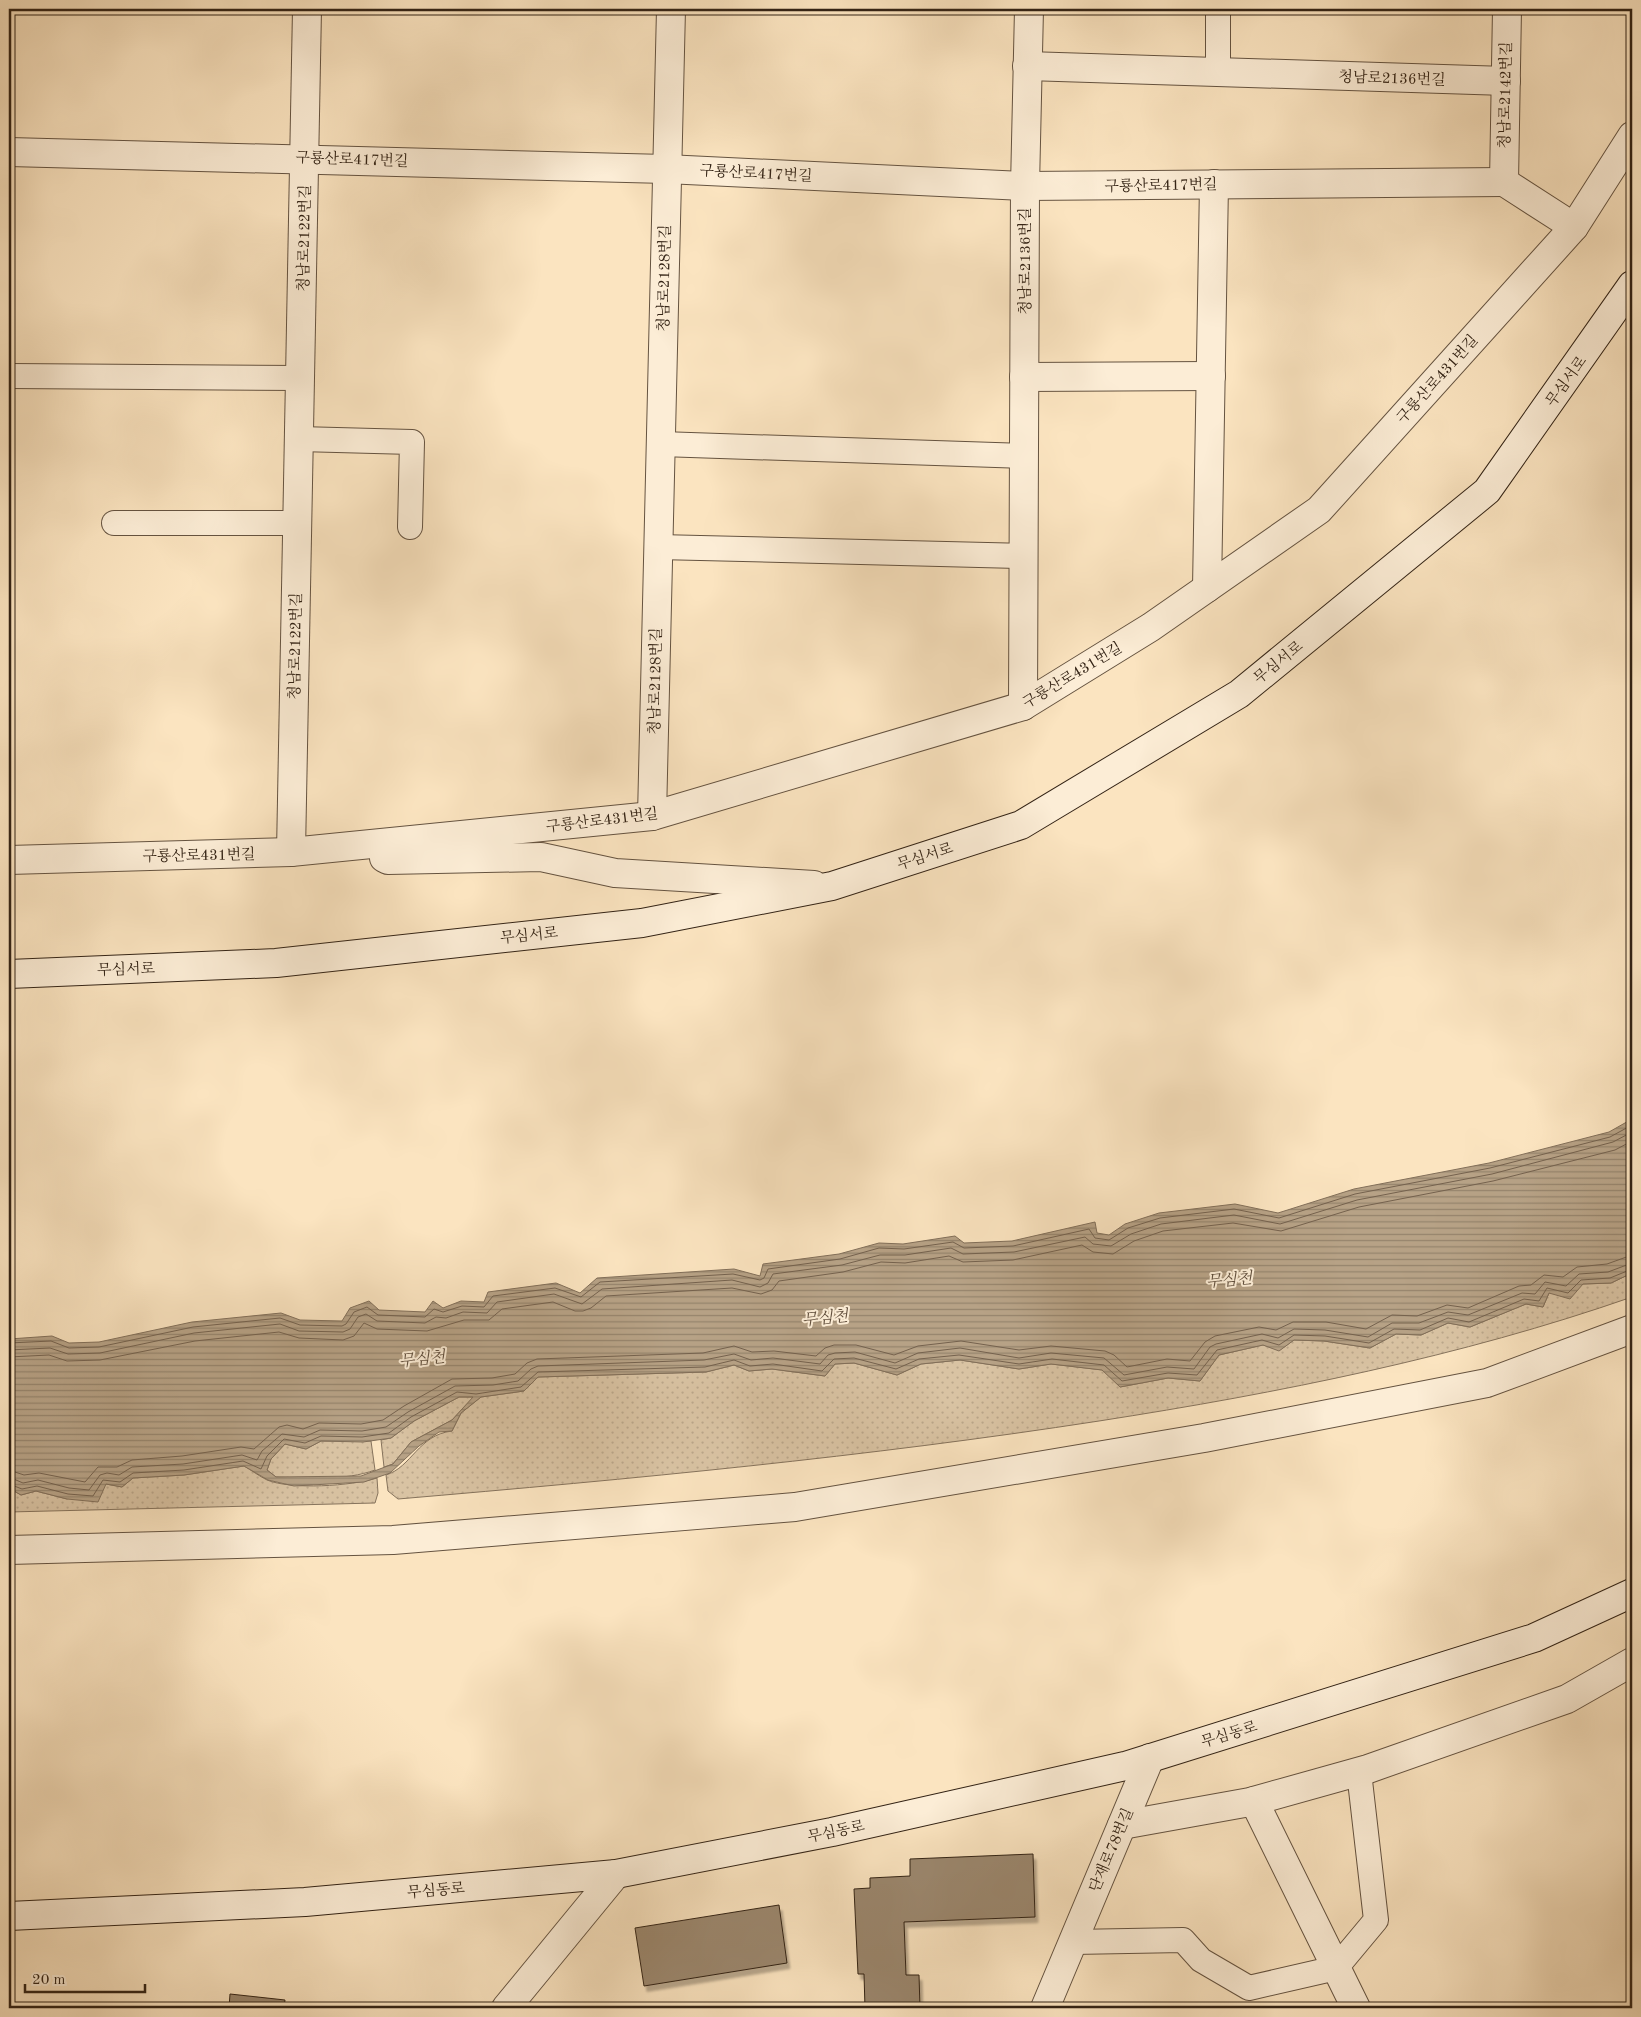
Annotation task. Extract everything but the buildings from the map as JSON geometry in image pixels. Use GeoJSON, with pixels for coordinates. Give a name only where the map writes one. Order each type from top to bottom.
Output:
{"type":"FeatureCollection","features":[{"type":"Feature","properties":{"kind":"street","name":"청남로2122번길"},"geometry":{"type":"LineString","coordinates":[[291,852],[307,9]]}},
{"type":"Feature","properties":{"kind":"street","name":"청남로2128번길"},"geometry":{"type":"LineString","coordinates":[[652,816],[671,9]]}},
{"type":"Feature","properties":{"kind":"street","name":"청남로2136번길"},"geometry":{"type":"LineString","coordinates":[[1023,706],[1025,186],[1029,9]]}},
{"type":"Feature","properties":{"kind":"street","name":"청남로2142번길"},"geometry":{"type":"LineString","coordinates":[[1504,182],[1507,9]]}},
{"type":"Feature","properties":{"kind":"street","name":"청남로2136번길"},"geometry":{"type":"LineString","coordinates":[[1027,66],[1506,81]]}},
{"type":"Feature","properties":{"kind":"street","name":"구룡산로431번길"},"geometry":{"type":"LineString","coordinates":[[9,860],[291,852],[357,847],[652,816],[1023,706],[1152,627],[1319,510],[1574,227],[1632,136]]}},
{"type":"Feature","properties":{"kind":"street","name":"구룡산로417번길"},"geometry":{"type":"LineString","coordinates":[[9,152],[305,158],[666,169],[1025,186],[1504,182]]}},
{"type":"Feature","properties":{"kind":"street"},"geometry":{"type":"LineString","coordinates":[[1504,182],[1574,227]]}},
{"type":"Feature","properties":{"kind":"street"},"geometry":{"type":"LineString","coordinates":[[1207,588],[1214,184]]}},
{"type":"Feature","properties":{"kind":"street","name":"무심서로"},"geometry":{"type":"LineString","coordinates":[[9,974],[276,963],[642,923],[832,886],[1021,825],[1239,694],[1487,491],[1596,340],[1632,285]]}},
{"type":"Feature","properties":{"kind":"street"},"geometry":{"type":"LineString","coordinates":[[1024,377],[1211,376]]}},
{"type":"Feature","properties":{"kind":"street"},"geometry":{"type":"LineString","coordinates":[[357,847],[388,860],[541,857],[615,873],[832,886]]}},
{"type":"Feature","properties":{"kind":"street"},"geometry":{"type":"LineString","coordinates":[[9,1550],[393,1540],[795,1507],[1195,1439],[1487,1383],[1632,1329]]}},
{"type":"Feature","properties":{"kind":"street","name":"무심동로"},"geometry":{"type":"LineString","coordinates":[[9,1916],[305,1902],[616,1874],[832,1832],[1125,1766],[1534,1638],[1632,1593]]}},
{"type":"Feature","properties":{"kind":"street"},"geometry":{"type":"LineString","coordinates":[[1122,1825],[1254,1801],[1358,1772],[1567,1700],[1632,1662]]}},
{"type":"Feature","properties":{"kind":"street","name":"단재로78번길"},"geometry":{"type":"LineString","coordinates":[[1045,2008],[1150,1758]]}},
{"type":"Feature","properties":{"kind":"street"},"geometry":{"type":"LineString","coordinates":[[1254,1801],[1356,2008]]}},
{"type":"Feature","properties":{"kind":"street"},"geometry":{"type":"LineString","coordinates":[[506,2008],[616,1874]]}},
{"type":"Feature","properties":{"kind":"lane"},"geometry":{"type":"LineString","coordinates":[[1218,9],[1218,72]]}},
{"type":"Feature","properties":{"kind":"lane"},"geometry":{"type":"LineString","coordinates":[[9,376],[300,378]]}},
{"type":"Feature","properties":{"kind":"lane"},"geometry":{"type":"LineString","coordinates":[[299,439],[412,442],[410,527]]}},
{"type":"Feature","properties":{"kind":"lane"},"geometry":{"type":"LineString","coordinates":[[661,444],[1024,456]]}},
{"type":"Feature","properties":{"kind":"lane"},"geometry":{"type":"LineString","coordinates":[[114,523],[298,523]]}},
{"type":"Feature","properties":{"kind":"lane"},"geometry":{"type":"LineString","coordinates":[[658,547],[1023,556]]}},
{"type":"Feature","properties":{"kind":"lane"},"geometry":{"type":"LineString","coordinates":[[1073,1942],[1183,1940],[1201,1960],[1249,1988],[1336,1968],[1376,1920],[1358,1772]]}},
{"type":"Feature","properties":{"kind":"shaded area"},"geometry":{"type":"Polygon","coordinates":[[[1632,1273],[1632,1297],[1501,1338],[1369,1371],[1167,1410],[924,1446],[749,1466],[398,1499],[388,1491],[386,1475],[395,1471],[431,1438],[452,1431],[461,1413],[481,1397],[524,1391],[538,1377],[706,1372],[734,1365],[749,1371],[772,1369],[825,1376],[835,1364],[854,1363],[897,1375],[921,1364],[960,1360],[1019,1369],[1051,1364],[1103,1370],[1120,1387],[1168,1378],[1200,1381],[1219,1355],[1263,1345],[1280,1350],[1294,1340],[1324,1341],[1370,1348],[1396,1334],[1421,1335],[1448,1323],[1470,1327],[1526,1304],[1543,1307],[1549,1293],[1583,1284],[1611,1283],[1632,1273]]]}},
{"type":"Feature","properties":{"kind":"shaded area"},"geometry":{"type":"Polygon","coordinates":[[[459,1397],[474,1397],[452,1420],[411,1442],[393,1464],[384,1467],[381,1440],[391,1438],[414,1421],[459,1397]]]}},
{"type":"Feature","properties":{"kind":"shaded area"},"geometry":{"type":"Polygon","coordinates":[[[321,1441],[371,1441],[375,1470],[351,1476],[313,1478],[276,1477],[267,1470],[271,1459],[285,1444],[306,1449],[321,1441]]]}},
{"type":"Feature","properties":{"kind":"shaded area"},"geometry":{"type":"Polygon","coordinates":[[[244,1466],[267,1480],[291,1485],[338,1485],[377,1478],[378,1493],[375,1503],[9,1512],[9,1488],[21,1495],[36,1491],[67,1499],[106,1484],[122,1487],[133,1478],[184,1475],[244,1466]]]}},
{"type":"Feature","properties":{"kind":"water","name":"무심천"},"geometry":{"type":"Polygon","coordinates":[[[1632,1119],[1632,1273],[1611,1283],[1583,1284],[1570,1299],[1549,1293],[1543,1307],[1526,1304],[1470,1327],[1448,1323],[1421,1335],[1396,1334],[1370,1348],[1324,1341],[1294,1340],[1279,1351],[1263,1345],[1219,1355],[1200,1381],[1168,1378],[1120,1387],[1102,1370],[1051,1364],[1019,1369],[960,1360],[921,1364],[897,1375],[854,1363],[835,1364],[825,1376],[772,1369],[749,1371],[734,1365],[706,1372],[538,1377],[524,1391],[481,1397],[461,1413],[452,1431],[439,1432],[419,1446],[390,1473],[364,1482],[294,1486],[268,1480],[244,1466],[184,1475],[133,1478],[122,1487],[106,1484],[98,1502],[67,1499],[36,1491],[21,1495],[9,1488],[9,1339],[52,1336],[69,1343],[99,1342],[192,1322],[281,1313],[300,1320],[342,1321],[350,1308],[369,1301],[379,1310],[425,1312],[433,1301],[443,1308],[461,1301],[484,1302],[488,1292],[556,1283],[580,1293],[597,1278],[734,1269],[760,1276],[763,1264],[839,1254],[879,1243],[903,1244],[955,1236],[964,1243],[1012,1241],[1095,1222],[1097,1233],[1109,1235],[1125,1224],[1159,1213],[1235,1204],[1278,1213],[1354,1189],[1489,1163],[1609,1132],[1632,1119]],[[459,1397],[414,1421],[391,1438],[363,1442],[321,1441],[306,1449],[285,1444],[271,1459],[267,1470],[276,1477],[361,1476],[393,1464],[411,1442],[452,1420],[473,1397],[459,1397]]]}}]}
